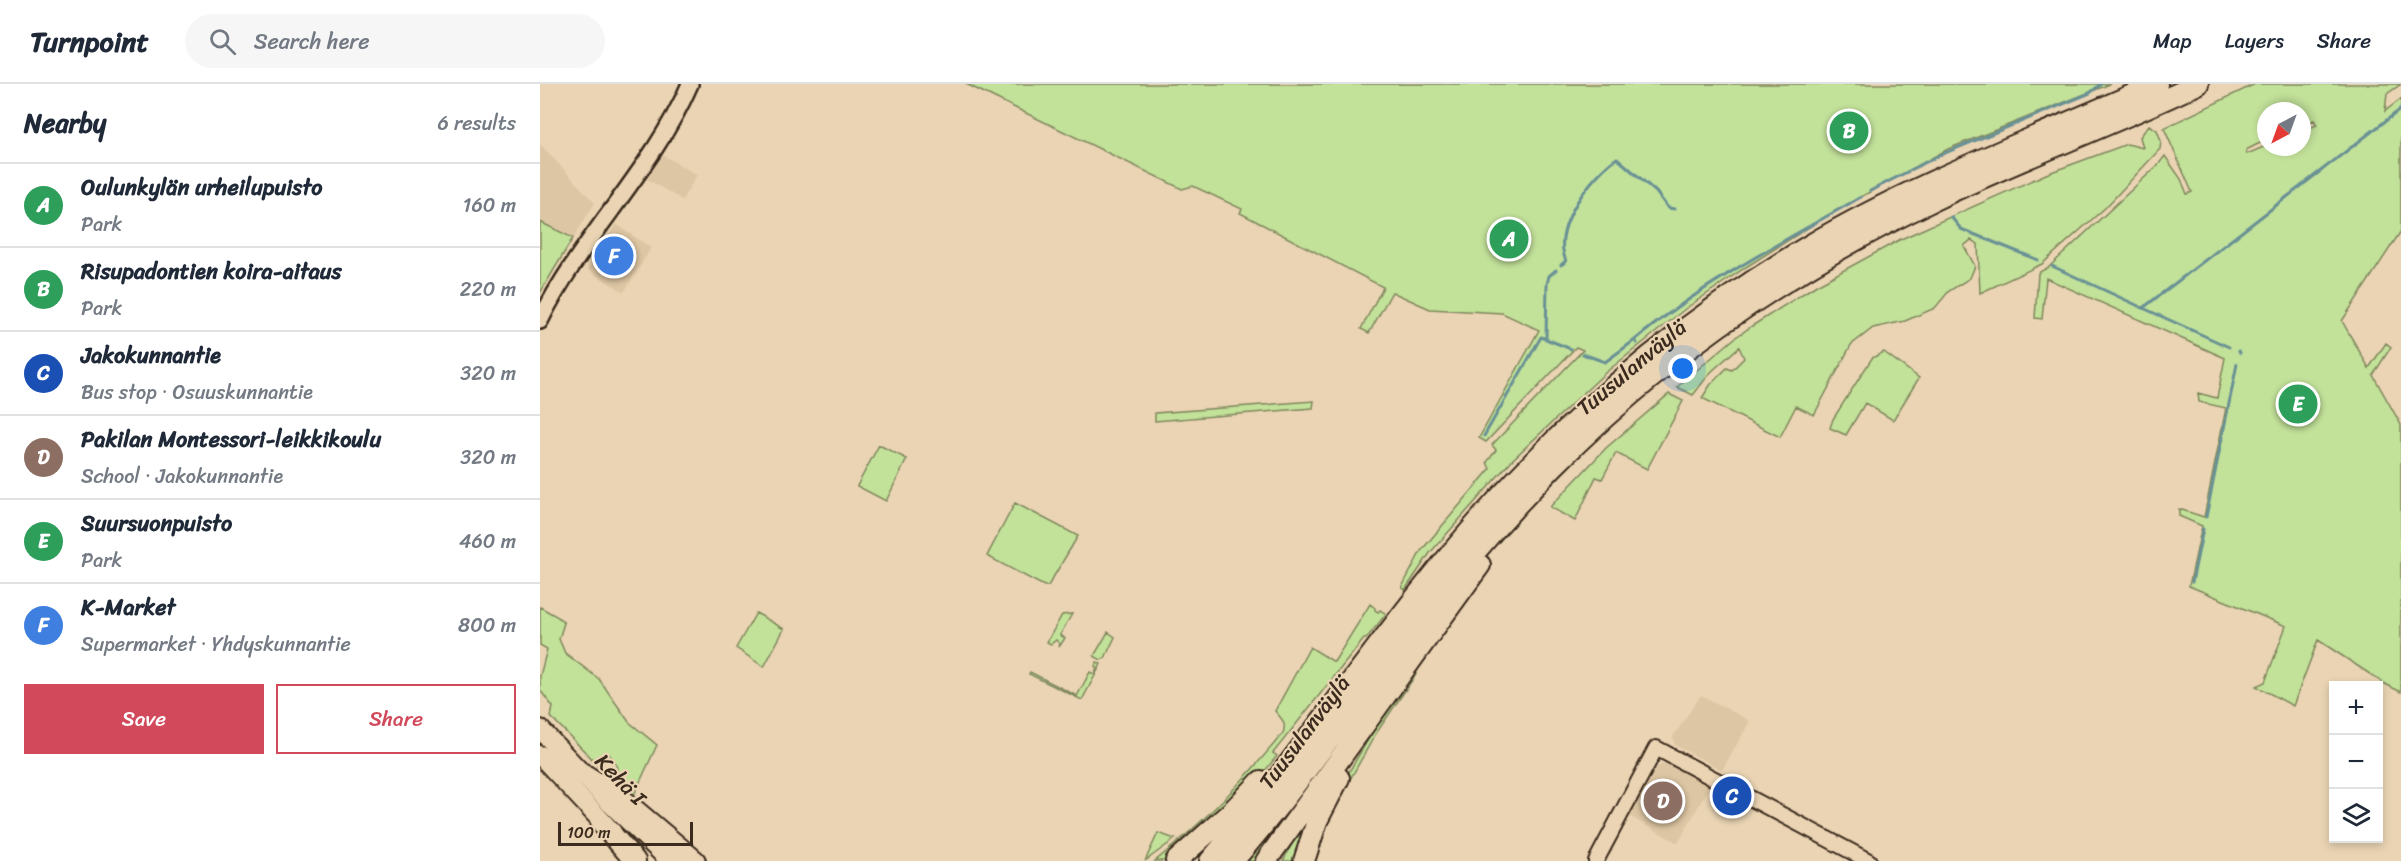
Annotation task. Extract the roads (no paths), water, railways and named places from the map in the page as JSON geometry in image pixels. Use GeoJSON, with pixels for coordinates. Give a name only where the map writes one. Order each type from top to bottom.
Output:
{"type":"FeatureCollection","features":[{"type":"Feature","properties":{"kind":"highway"},"geometry":{"type":"LineString","coordinates":[[2043,133],[2070,113],[2132,84]]}},
{"type":"Feature","properties":{"kind":"highway","name":"Tuusulanväylä"},"geometry":{"type":"LineString","coordinates":[[1432,604],[1498,498],[1605,394],[1668,342],[1731,296],[1818,241],[1882,207],[2043,133],[2157,84]]}},
{"type":"Feature","properties":{"kind":"highway","name":"Tuusulanväylä"},"geometry":{"type":"LineString","coordinates":[[1233,861],[1283,800],[1432,604],[1511,511],[1556,464],[1618,407],[1677,358],[1742,310],[1840,250],[1938,198],[2198,84]]}},
{"type":"Feature","properties":{"kind":"highway"},"geometry":{"type":"LineString","coordinates":[[1304,861],[1312,832],[1322,809],[1395,680],[1408,635],[1432,604]]}},
{"type":"Feature","properties":{"kind":"highway","name":"Tuusulanväylä"},"geometry":{"type":"LineString","coordinates":[[1210,861],[1239,828],[1353,679],[1408,635]]}},
{"type":"Feature","properties":{"kind":"highway"},"geometry":{"type":"LineString","coordinates":[[1176,861],[1260,783],[1303,731],[1353,679]]}},
{"type":"Feature","properties":{"kind":"highway"},"geometry":{"type":"LineString","coordinates":[[1266,861],[1395,680]]}},
{"type":"Feature","properties":{"kind":"highway","name":"Kehä I"},"geometry":{"type":"LineString","coordinates":[[540,729],[670,861]]}},
{"type":"Feature","properties":{"kind":"highway","name":"Kehä I"},"geometry":{"type":"LineString","coordinates":[[540,755],[641,861]]}},
{"type":"Feature","properties":{"kind":"highway"},"geometry":{"type":"LineString","coordinates":[[580,772],[618,796],[695,861]]}},
{"type":"Feature","properties":{"kind":"highway"},"geometry":{"type":"LineString","coordinates":[[1277,861],[1314,795]]}},
{"type":"Feature","properties":{"kind":"highway"},"geometry":{"type":"LineString","coordinates":[[602,822],[635,861]]}},
{"type":"Feature","properties":{"kind":"main road"},"geometry":{"type":"LineString","coordinates":[[540,321],[575,261],[655,145],[690,84]]}},
{"type":"Feature","properties":{"kind":"street"},"geometry":{"type":"LineString","coordinates":[[1596,861],[1656,748],[1869,861]]}},
{"type":"Feature","properties":{"kind":"waterway"},"geometry":{"type":"LineString","coordinates":[[1870,191],[1940,155],[2090,93],[2101,84]]}},
{"type":"Feature","properties":{"kind":"waterway"},"geometry":{"type":"LineString","coordinates":[[2052,266],[2143,308],[2401,109]]}},
{"type":"Feature","properties":{"kind":"waterway"},"geometry":{"type":"LineString","coordinates":[[1561,265],[1566,261],[1563,248],[1564,234],[1576,204],[1596,177],[1617,158],[1656,192],[1668,208],[1675,209]]}},
{"type":"Feature","properties":{"kind":"waterway"},"geometry":{"type":"LineString","coordinates":[[1635,340],[1716,281],[1861,197]]}},
{"type":"Feature","properties":{"kind":"waterway"},"geometry":{"type":"LineString","coordinates":[[1951,217],[1961,229],[2038,260]]}},
{"type":"Feature","properties":{"kind":"waterway"},"geometry":{"type":"LineString","coordinates":[[1546,338],[1547,284],[1549,276],[1556,270]]}},
{"type":"Feature","properties":{"kind":"waterway"},"geometry":{"type":"LineString","coordinates":[[2143,308],[2229,347]]}},
{"type":"Feature","properties":{"kind":"waterway"},"geometry":{"type":"LineString","coordinates":[[1484,436],[1541,337],[1571,349]]}},
{"type":"Feature","properties":{"kind":"waterway"},"geometry":{"type":"LineString","coordinates":[[1583,354],[1605,362],[1635,340],[1637,343]]}},
{"type":"Feature","properties":{"kind":"waterway"},"geometry":{"type":"LineString","coordinates":[[2206,517],[2237,364]]}},
{"type":"Feature","properties":{"kind":"waterway"},"geometry":{"type":"LineString","coordinates":[[2192,582],[2203,529]]}},
{"type":"Feature","properties":{"kind":"place","name":"Risupadontien koira-aitaus"},"geometry":{"type":"Point","coordinates":[1849,131]}},
{"type":"Feature","properties":{"kind":"place","name":"Oulunkylän urheilupuisto"},"geometry":{"type":"Point","coordinates":[1509,239]}},
{"type":"Feature","properties":{"kind":"place","name":"K-Market"},"geometry":{"type":"Point","coordinates":[614,256]}},
{"type":"Feature","properties":{"kind":"place","name":"Suursuonpuisto"},"geometry":{"type":"Point","coordinates":[2298,404]}},
{"type":"Feature","properties":{"kind":"place","name":"Jakokunnantie"},"geometry":{"type":"Point","coordinates":[1732,796]}},
{"type":"Feature","properties":{"kind":"place","name":"Pakilan Montessori-leikkikoulu"},"geometry":{"type":"Point","coordinates":[1663,801]}}]}
